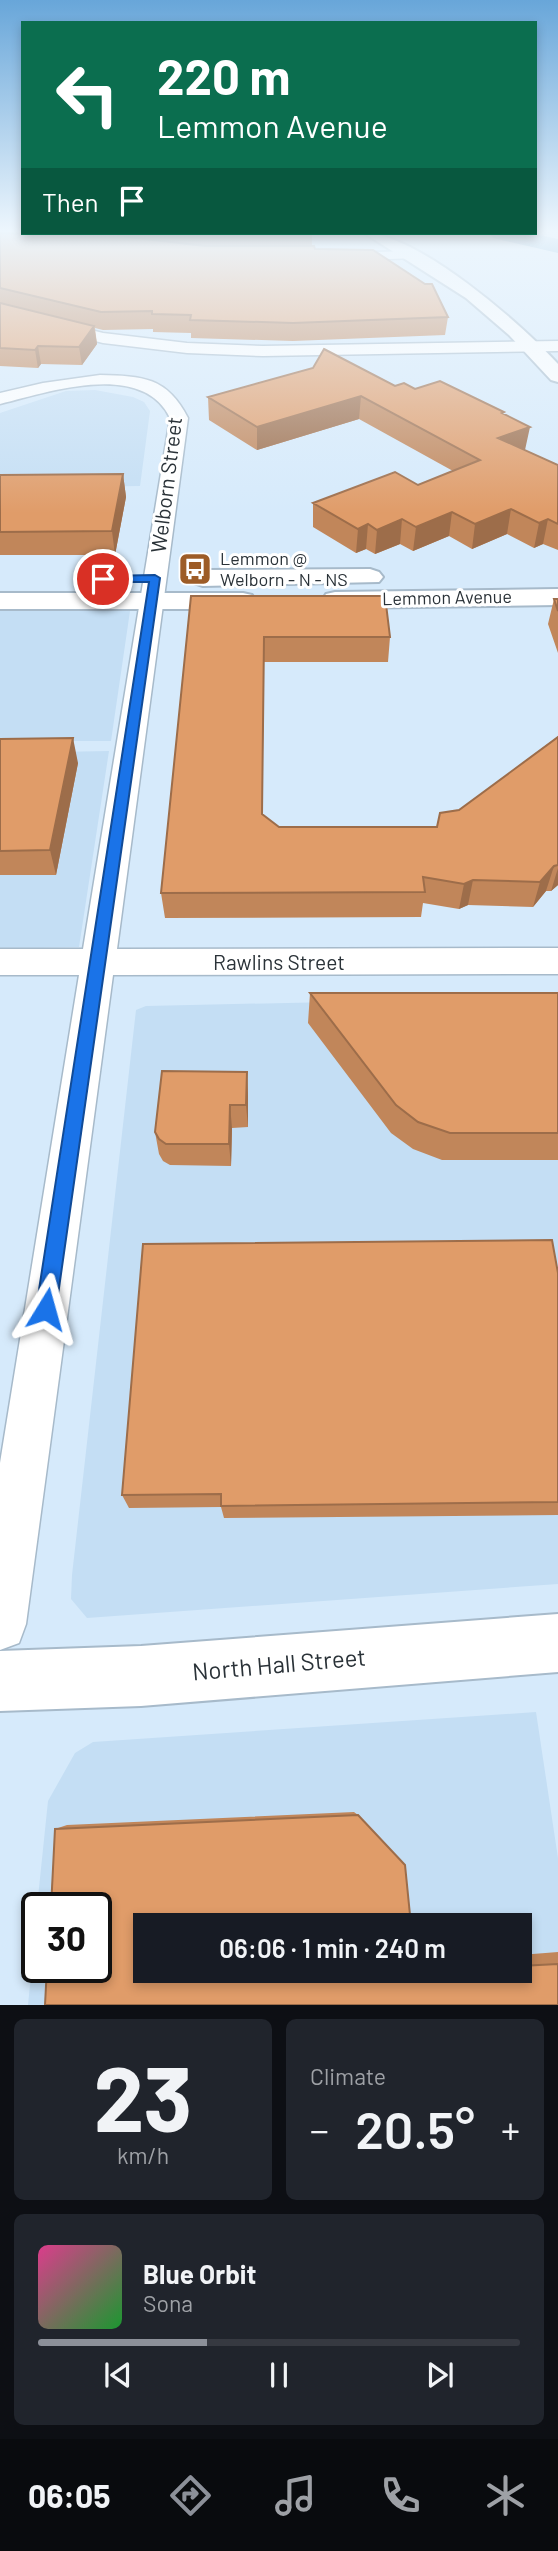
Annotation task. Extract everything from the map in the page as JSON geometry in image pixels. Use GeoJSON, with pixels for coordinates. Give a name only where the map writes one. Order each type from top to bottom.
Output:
{"type":"FeatureCollection","features":[{"type":"Feature","properties":{"kind":"main road"},"geometry":{"type":"LineString","coordinates":[[512,327],[534,346],[558,376]]}},
{"type":"Feature","properties":{"kind":"main road","name":"Lemmon Avenue"},"geometry":{"type":"LineString","coordinates":[[0,601],[153,590],[558,577]]}},
{"type":"Feature","properties":{"kind":"main road","name":"Lemmon Avenue"},"geometry":{"type":"LineString","coordinates":[[0,579],[153,590],[558,597]]}},
{"type":"Feature","properties":{"kind":"main road","name":"North Hall Street"},"geometry":{"type":"LineString","coordinates":[[0,1681],[141,1676],[558,1643]]}},
{"type":"Feature","properties":{"kind":"street"},"geometry":{"type":"LineString","coordinates":[[52,327],[137,344],[263,351],[534,346],[556,338]]}},
{"type":"Feature","properties":{"kind":"street"},"geometry":{"type":"LineString","coordinates":[[120,381],[127,373],[137,344]]}},
{"type":"Feature","properties":{"kind":"street","name":"Welborn Street"},"geometry":{"type":"LineString","coordinates":[[0,399],[69,381],[120,381],[164,394],[173,401],[179,418],[0,1624]]}},
{"type":"Feature","properties":{"kind":"street","name":"Rawlins Street"},"geometry":{"type":"LineString","coordinates":[[0,962],[558,961]]}},
{"type":"Feature","properties":{"kind":"shaded area"},"geometry":{"type":"Polygon","coordinates":[[[95,390],[133,397],[144,402],[150,411],[140,486],[0,488],[0,413],[66,391],[95,390]]]}},
{"type":"Feature","properties":{"kind":"shaded area"},"geometry":{"type":"Polygon","coordinates":[[[0,611],[130,611],[111,741],[0,741],[0,611]]]}},
{"type":"Feature","properties":{"kind":"shaded area"},"geometry":{"type":"Polygon","coordinates":[[[109,751],[79,947],[0,949],[0,753],[109,751]]]}},
{"type":"Feature","properties":{"kind":"shaded area"},"geometry":{"type":"Polygon","coordinates":[[[558,997],[558,1584],[87,1618],[71,1599],[72,1575],[136,1010],[146,1006],[558,997]]]}},
{"type":"Feature","properties":{"kind":"shaded area"},"geometry":{"type":"Polygon","coordinates":[[[536,1712],[558,1858],[558,2005],[28,2005],[30,1983],[112,1983],[112,1892],[39,1892],[48,1801],[75,1753],[93,1742],[536,1712]]]}},
{"type":"Feature","properties":{"kind":"building"},"geometry":{"type":"Polygon","coordinates":[[[0,327],[94,327],[79,347],[38,346],[35,350],[0,348],[0,327]]]}},
{"type":"Feature","properties":{"kind":"building"},"geometry":{"type":"Polygon","coordinates":[[[324,349],[395,386],[404,383],[415,389],[440,381],[530,427],[498,438],[558,465],[558,524],[548,519],[539,523],[511,509],[475,524],[452,512],[416,527],[402,519],[377,530],[368,524],[358,529],[313,503],[395,472],[418,485],[480,460],[361,396],[257,427],[208,397],[313,368],[324,349]]]}},
{"type":"Feature","properties":{"kind":"building"},"geometry":{"type":"Polygon","coordinates":[[[123,474],[112,531],[0,532],[0,475],[123,474]]]}},
{"type":"Feature","properties":{"kind":"building"},"geometry":{"type":"Polygon","coordinates":[[[191,596],[385,596],[390,637],[264,637],[262,814],[279,827],[437,827],[440,813],[459,810],[558,737],[558,865],[540,882],[473,880],[464,884],[423,877],[425,892],[161,893],[191,596]]]}},
{"type":"Feature","properties":{"kind":"building"},"geometry":{"type":"Polygon","coordinates":[[[73,738],[50,850],[0,851],[0,739],[73,738]]]}},
{"type":"Feature","properties":{"kind":"building"},"geometry":{"type":"Polygon","coordinates":[[[310,993],[558,993],[558,1133],[450,1133],[418,1122],[396,1105],[310,993]]]}},
{"type":"Feature","properties":{"kind":"building"},"geometry":{"type":"Polygon","coordinates":[[[162,1071],[247,1072],[246,1105],[230,1105],[229,1144],[166,1144],[159,1139],[155,1132],[162,1071]]]}},
{"type":"Feature","properties":{"kind":"building"},"geometry":{"type":"Polygon","coordinates":[[[552,1240],[558,1273],[558,1502],[221,1506],[221,1494],[122,1495],[143,1244],[552,1240]]]}},
{"type":"Feature","properties":{"kind":"building"},"geometry":{"type":"Polygon","coordinates":[[[358,1815],[405,1865],[410,1913],[133,1913],[133,1983],[532,1983],[532,1965],[558,1964],[558,2005],[45,2005],[46,1983],[112,1983],[112,1892],[52,1892],[55,1829],[358,1815]]]}},
{"type":"Feature","properties":{"kind":"place","name":"Lemmon @ Welborn - N - NS"},"geometry":{"type":"Point","coordinates":[195,569]}},
{"type":"Feature","properties":{"kind":"route"},"geometry":{"type":"LineString","coordinates":[[46,1309],[104,935],[122,790],[155,578],[103,579]]}}]}
